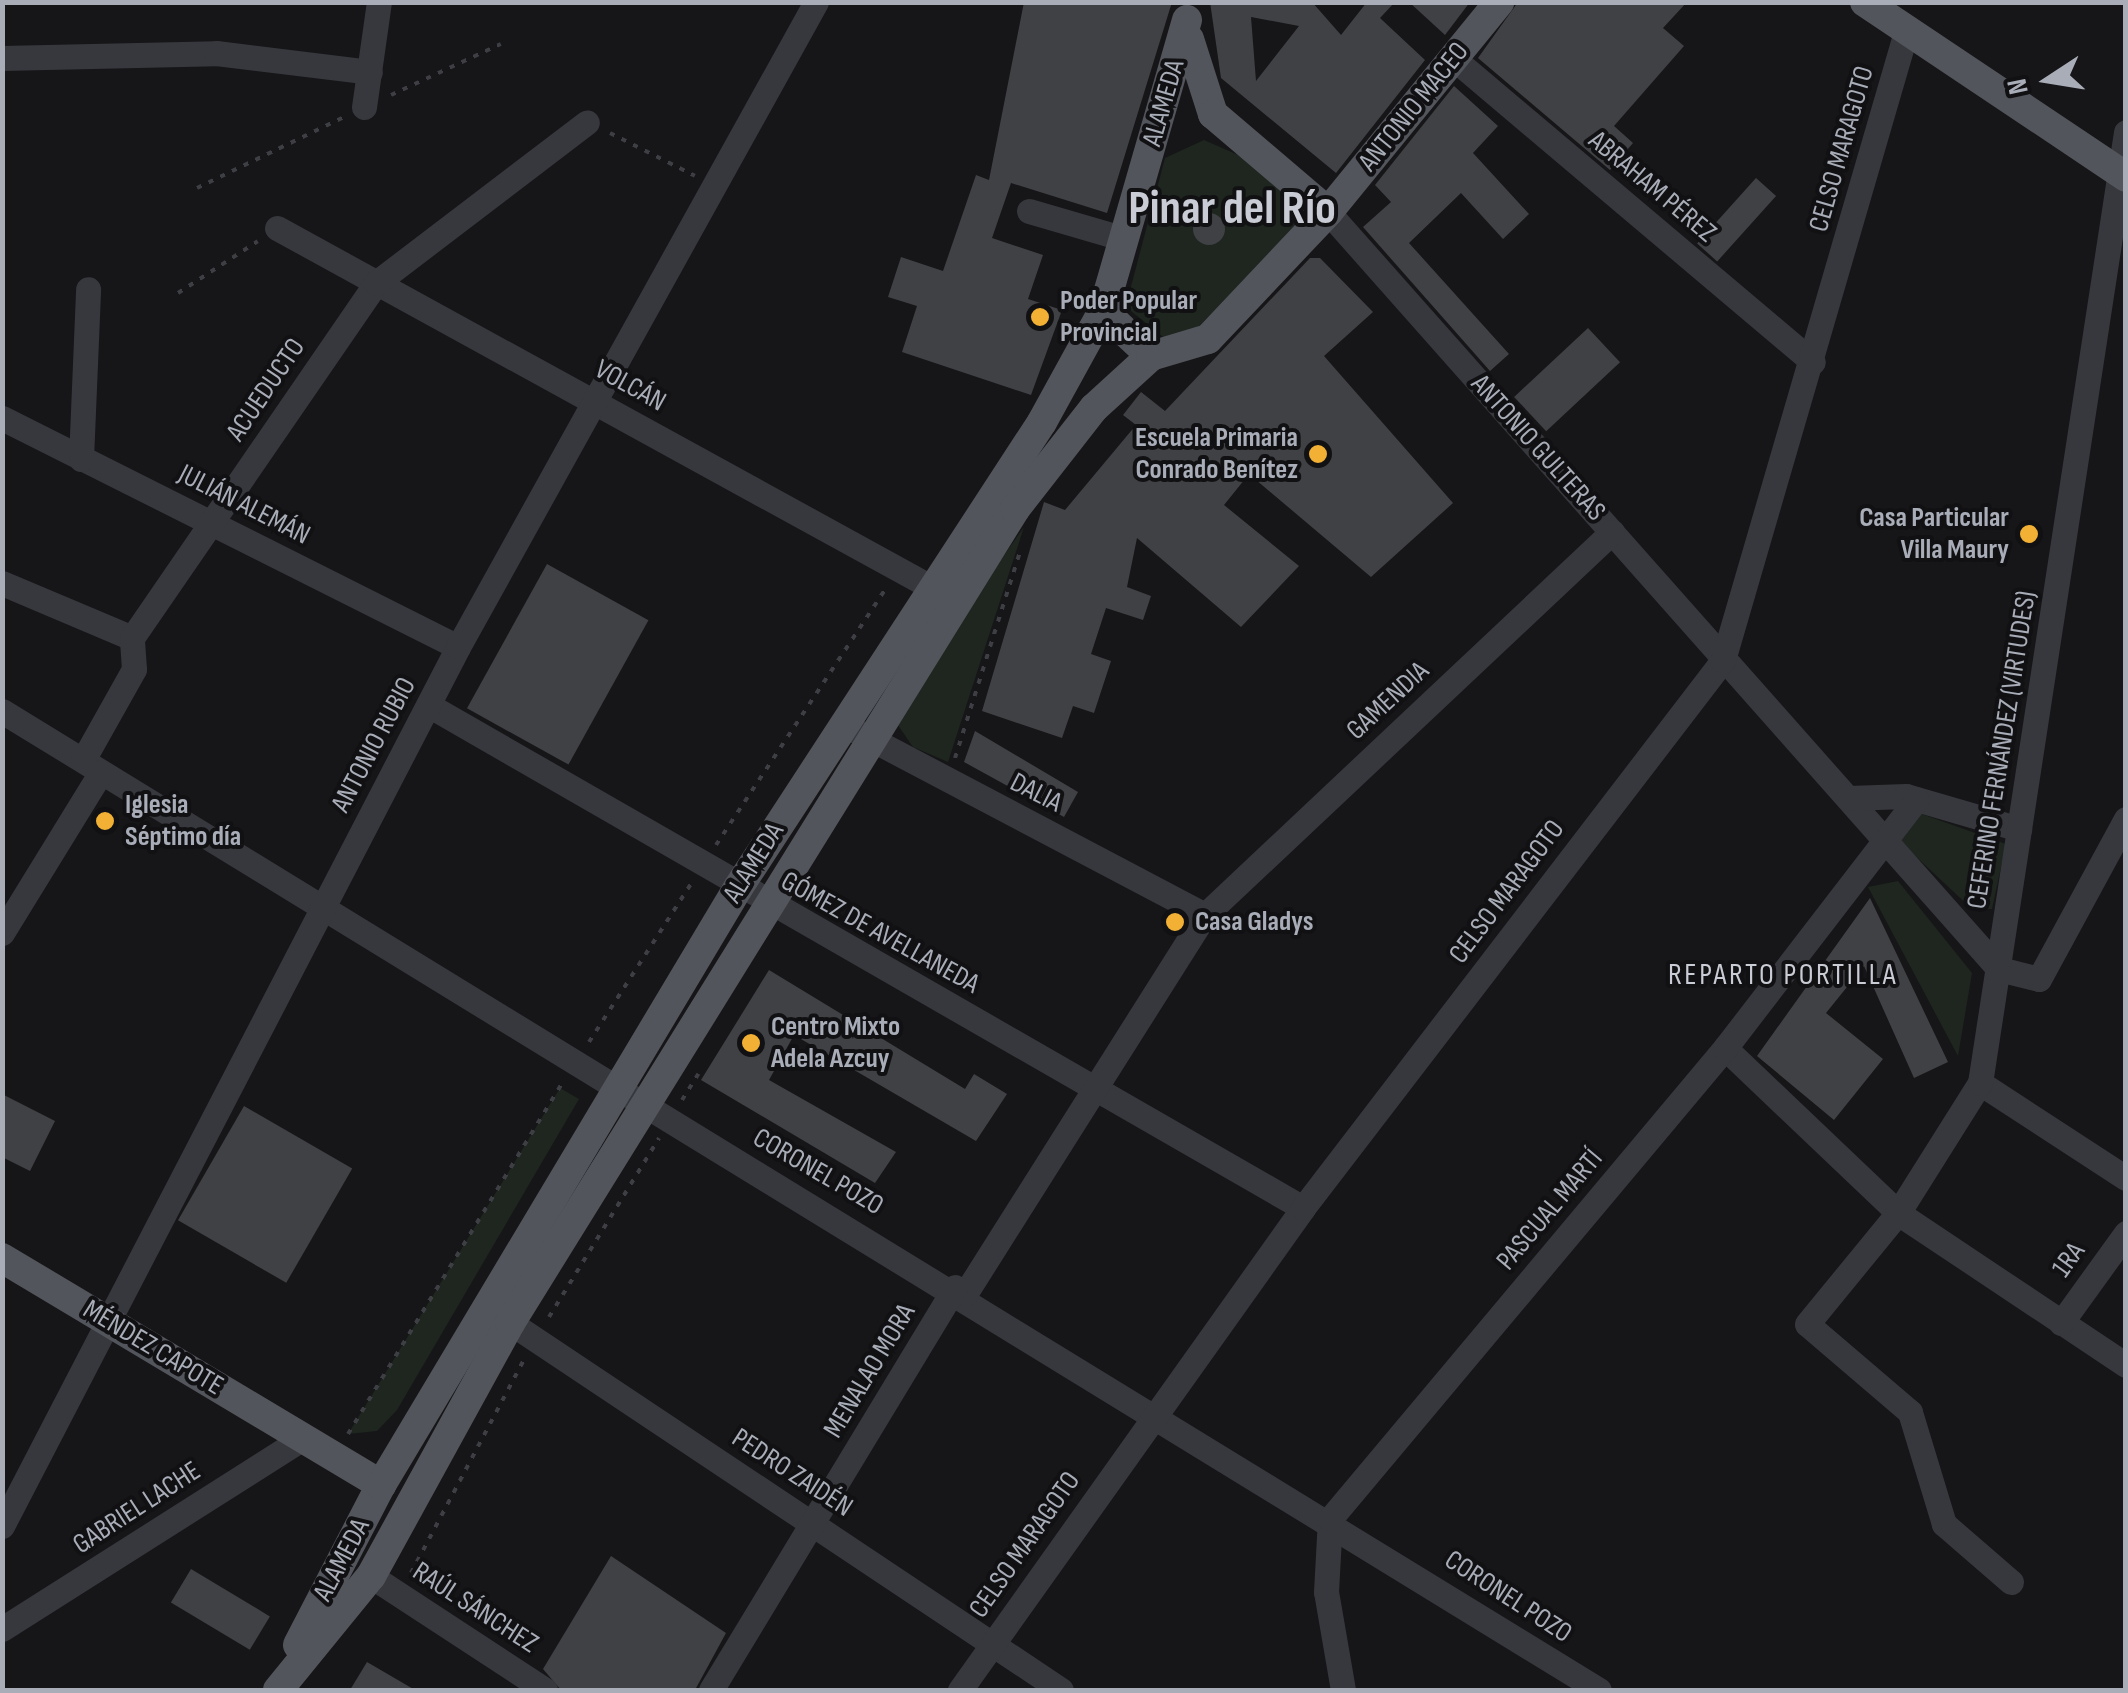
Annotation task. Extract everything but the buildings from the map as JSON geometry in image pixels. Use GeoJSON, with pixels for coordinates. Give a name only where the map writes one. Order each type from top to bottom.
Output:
{"type":"FeatureCollection","features":[{"type":"Feature","properties":{"kind":"main road","name":"ANTONIO MACEO"},"geometry":{"type":"LineString","coordinates":[[1328,212],[1499,2]]}},
{"type":"Feature","properties":{"kind":"main road"},"geometry":{"type":"LineString","coordinates":[[1865,2],[1905,35],[2123,175]]}},
{"type":"Feature","properties":{"kind":"main road","name":"ANTONIO GULTERAS"},"geometry":{"type":"LineString","coordinates":[[1188,11],[1191,69],[1213,114],[1328,212]]}},
{"type":"Feature","properties":{"kind":"main road","name":"ALAMEDA"},"geometry":{"type":"LineString","coordinates":[[751,896],[870,739],[941,592],[1103,311],[1188,11]]}},
{"type":"Feature","properties":{"kind":"main road"},"geometry":{"type":"LineString","coordinates":[[1156,133],[1185,114],[1213,114]]}},
{"type":"Feature","properties":{"kind":"main road","name":"ALAMEDA"},"geometry":{"type":"LineString","coordinates":[[278,1690],[371,1576],[508,1327],[646,1104],[842,722],[941,592],[1062,446],[1151,356],[1208,340],[1328,212]]}},
{"type":"Feature","properties":{"kind":"main road"},"geometry":{"type":"LineString","coordinates":[[1103,311],[1151,356]]}},
{"type":"Feature","properties":{"kind":"main road","name":"MÉNDEZ CAPOTE"},"geometry":{"type":"LineString","coordinates":[[2,1258],[304,1436],[340,1444],[381,1485]]}},
{"type":"Feature","properties":{"kind":"main road"},"geometry":{"type":"LineString","coordinates":[[332,1622],[385,1516],[381,1485],[408,1478],[508,1327]]}},
{"type":"Feature","properties":{"kind":"main road","name":"ALAMEDA"},"geometry":{"type":"LineString","coordinates":[[278,1690],[381,1485],[412,1435],[508,1327]]}},
{"type":"Feature","properties":{"kind":"main road"},"geometry":{"type":"LineString","coordinates":[[340,1444],[375,1452],[412,1435]]}},
{"type":"Feature","properties":{"kind":"main road"},"geometry":{"type":"LineString","coordinates":[[340,1444],[358,1494],[356,1534]]}},
{"type":"Feature","properties":{"kind":"street"},"geometry":{"type":"LineString","coordinates":[[364,107],[379,2]]}},
{"type":"Feature","properties":{"kind":"street","name":"ANTONIO RUBIO"},"geometry":{"type":"LineString","coordinates":[[2,1526],[105,1320],[458,648],[598,402],[712,184],[816,2]]}},
{"type":"Feature","properties":{"kind":"street","name":"CELSO MARAGOTO"},"geometry":{"type":"LineString","coordinates":[[960,1690],[1155,1411],[1304,1208],[1723,660],[1813,362],[1905,35]]}},
{"type":"Feature","properties":{"kind":"street"},"geometry":{"type":"LineString","coordinates":[[2,58],[216,53],[370,72]]}},
{"type":"Feature","properties":{"kind":"street","name":"ABRAHAM PÉREZ"},"geometry":{"type":"LineString","coordinates":[[1453,58],[1813,362]]}},
{"type":"Feature","properties":{"kind":"street","name":"ACUEDUCTO"},"geometry":{"type":"LineString","coordinates":[[2,933],[92,766],[134,669],[132,638],[376,283],[588,122]]}},
{"type":"Feature","properties":{"kind":"street","name":"CEFERINO FERNÁNDEZ (VIRTUDES)"},"geometry":{"type":"LineString","coordinates":[[2012,1582],[1944,1524],[1910,1412],[1807,1324],[1898,1214],[1980,1083],[2008,974],[2020,830],[2123,175],[2126,132]]}},
{"type":"Feature","properties":{"kind":"street"},"geometry":{"type":"LineString","coordinates":[[1030,211],[1124,239]]}},
{"type":"Feature","properties":{"kind":"street","name":"ANTONIO GULTERAS"},"geometry":{"type":"LineString","coordinates":[[1328,212],[1723,660],[2008,974]]}},
{"type":"Feature","properties":{"kind":"street","name":"VOLCÁN"},"geometry":{"type":"LineString","coordinates":[[277,228],[941,592]]}},
{"type":"Feature","properties":{"kind":"street"},"geometry":{"type":"LineString","coordinates":[[81,458],[88,289]]}},
{"type":"Feature","properties":{"kind":"street","name":"JULIÁN ALEMÁN"},"geometry":{"type":"LineString","coordinates":[[2,418],[458,648]]}},
{"type":"Feature","properties":{"kind":"street","name":"GAMENDIA"},"geometry":{"type":"LineString","coordinates":[[1205,914],[1612,532]]}},
{"type":"Feature","properties":{"kind":"street"},"geometry":{"type":"LineString","coordinates":[[2,583],[132,638]]}},
{"type":"Feature","properties":{"kind":"street","name":"GÓMEZ DE AVELLANEDA"},"geometry":{"type":"LineString","coordinates":[[430,706],[751,896],[1093,1084],[1304,1208]]}},
{"type":"Feature","properties":{"kind":"street","name":"CORONEL POZO"},"geometry":{"type":"LineString","coordinates":[[2,711],[960,1291],[1599,1690]]}},
{"type":"Feature","properties":{"kind":"street","name":"DALIA"},"geometry":{"type":"LineString","coordinates":[[842,722],[948,782],[1205,914]]}},
{"type":"Feature","properties":{"kind":"street"},"geometry":{"type":"LineString","coordinates":[[1848,798],[1917,799],[2020,830]]}},
{"type":"Feature","properties":{"kind":"street","name":"PASCUAL MARTÍ"},"geometry":{"type":"LineString","coordinates":[[1330,1519],[1725,1048],[1888,842],[1917,799]]}},
{"type":"Feature","properties":{"kind":"street"},"geometry":{"type":"LineString","coordinates":[[2008,974],[2039,979],[2126,819]]}},
{"type":"Feature","properties":{"kind":"street","name":"MENALAO MORA"},"geometry":{"type":"LineString","coordinates":[[710,1690],[960,1291],[1205,914]]}},
{"type":"Feature","properties":{"kind":"street"},"geometry":{"type":"LineString","coordinates":[[1725,1048],[1898,1214],[2126,1365]]}},
{"type":"Feature","properties":{"kind":"street"},"geometry":{"type":"LineString","coordinates":[[1980,1083],[2126,1178]]}},
{"type":"Feature","properties":{"kind":"street","name":"1RA"},"geometry":{"type":"LineString","coordinates":[[2061,1323],[2126,1233]]}},
{"type":"Feature","properties":{"kind":"street","name":"PEDRO ZAIDÉN"},"geometry":{"type":"LineString","coordinates":[[508,1327],[814,1523],[1061,1690]]}},
{"type":"Feature","properties":{"kind":"street","name":"GABRIEL LACHE"},"geometry":{"type":"LineString","coordinates":[[2,1629],[304,1436]]}},
{"type":"Feature","properties":{"kind":"street"},"geometry":{"type":"LineString","coordinates":[[1330,1519],[1326,1592],[1343,1690]]}},
{"type":"Feature","properties":{"kind":"street","name":"RAÚL SÁNCHEZ"},"geometry":{"type":"LineString","coordinates":[[371,1576],[528,1686]]}},
{"type":"Feature","properties":{"kind":"path"},"geometry":{"type":"LineString","coordinates":[[588,122],[712,184]]}},
{"type":"Feature","properties":{"kind":"path"},"geometry":{"type":"LineString","coordinates":[[178,293],[277,228]]}},
{"type":"Feature","properties":{"kind":"path"},"geometry":{"type":"LineString","coordinates":[[948,782],[1024,540]]}},
{"type":"Feature","properties":{"kind":"path"},"geometry":{"type":"LineString","coordinates":[[340,1444],[577,1061],[899,568]]}},
{"type":"Feature","properties":{"kind":"path"},"geometry":{"type":"LineString","coordinates":[[400,1595],[508,1327],[646,1104],[700,1070]]}},
{"type":"Feature","properties":{"kind":"shaded area"},"geometry":{"type":"Polygon","coordinates":[[[1204,140],[1245,158],[1292,196],[1298,229],[1184,341],[1168,341],[1131,311],[1129,294],[1165,158],[1204,140]]]}},
{"type":"Feature","properties":{"kind":"shaded area"},"geometry":{"type":"Polygon","coordinates":[[[1024,527],[948,762],[913,747],[891,715],[1024,527]]]}},
{"type":"Feature","properties":{"kind":"shaded area"},"geometry":{"type":"Polygon","coordinates":[[[1916,812],[2006,844],[1992,909],[1972,909],[1896,838],[1916,812]]]}},
{"type":"Feature","properties":{"kind":"shaded area"},"geometry":{"type":"Polygon","coordinates":[[[1898,881],[1972,973],[1958,1056],[1868,887],[1898,881]]]}},
{"type":"Feature","properties":{"kind":"shaded area"},"geometry":{"type":"Polygon","coordinates":[[[560,1088],[579,1099],[397,1410],[377,1431],[348,1434],[560,1088]]]}},
{"type":"Feature","properties":{"kind":"place","name":"Poder Popular Provincial"},"geometry":{"type":"Point","coordinates":[1040,317]}},
{"type":"Feature","properties":{"kind":"place","name":"Escuela Primaria Conrado Benítez"},"geometry":{"type":"Point","coordinates":[1318,454]}},
{"type":"Feature","properties":{"kind":"place","name":"Casa Particular Villa Maury"},"geometry":{"type":"Point","coordinates":[2029,534]}},
{"type":"Feature","properties":{"kind":"place","name":"Iglesia Séptimo día"},"geometry":{"type":"Point","coordinates":[105,821]}},
{"type":"Feature","properties":{"kind":"place","name":"Casa Gladys"},"geometry":{"type":"Point","coordinates":[1175,922]}},
{"type":"Feature","properties":{"kind":"place","name":"Centro Mixto Adela Azcuy"},"geometry":{"type":"Point","coordinates":[751,1043]}},
{"type":"Feature","properties":{"kind":"district","name":"Pinar del Río"},"geometry":{"type":"Point","coordinates":[1232,209]}},
{"type":"Feature","properties":{"kind":"district","name":"REPARTO PORTILLA"},"geometry":{"type":"Point","coordinates":[1783,975]}}]}
